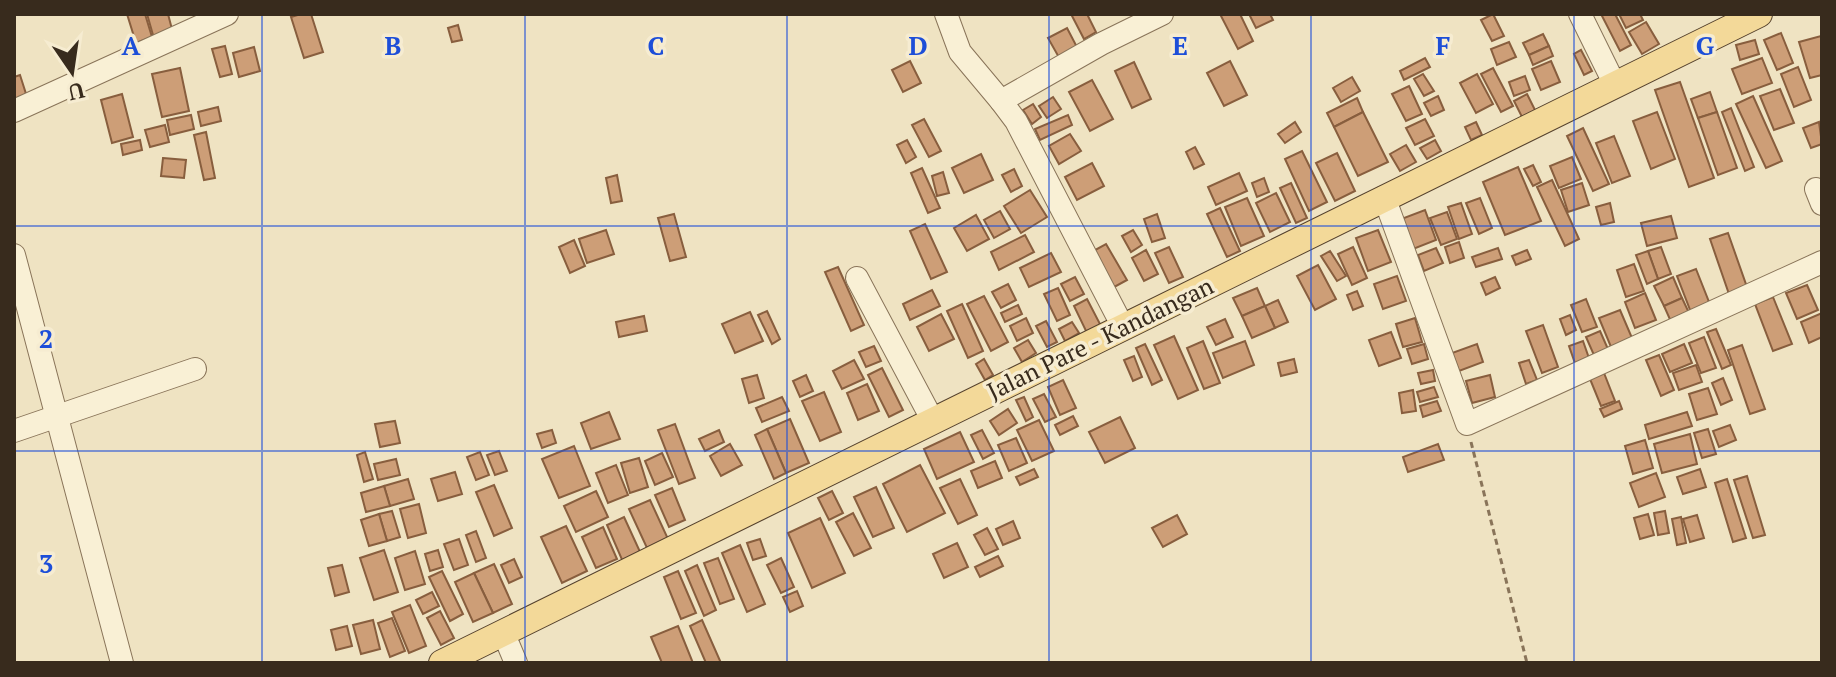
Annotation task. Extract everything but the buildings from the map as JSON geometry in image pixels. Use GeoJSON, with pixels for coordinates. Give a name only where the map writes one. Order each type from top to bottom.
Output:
{"type":"FeatureCollection","features":[{"type":"Feature","properties":{"kind":"main road","name":"Jalan Pare - Kandangan"},"geometry":{"type":"LineString","coordinates":[[442,663],[1759,14]]}},
{"type":"Feature","properties":{"kind":"street"},"geometry":{"type":"LineString","coordinates":[[14,111],[194,20],[227,14]]}},
{"type":"Feature","properties":{"kind":"street"},"geometry":{"type":"LineString","coordinates":[[946,14],[960,52],[1016,121],[1123,327]]}},
{"type":"Feature","properties":{"kind":"street"},"geometry":{"type":"LineString","coordinates":[[1001,101],[1101,44],[1162,14]]}},
{"type":"Feature","properties":{"kind":"street"},"geometry":{"type":"LineString","coordinates":[[1580,14],[1615,85]]}},
{"type":"Feature","properties":{"kind":"street"},"geometry":{"type":"LineString","coordinates":[[1384,197],[1467,424],[1822,262]]}},
{"type":"Feature","properties":{"kind":"street"},"geometry":{"type":"LineString","coordinates":[[14,255],[122,663]]}},
{"type":"Feature","properties":{"kind":"street"},"geometry":{"type":"LineString","coordinates":[[857,278],[933,421]]}},
{"type":"Feature","properties":{"kind":"street"},"geometry":{"type":"LineString","coordinates":[[14,431],[195,369]]}},
{"type":"Feature","properties":{"kind":"street"},"geometry":{"type":"LineString","coordinates":[[503,632],[516,663]]}},
{"type":"Feature","properties":{"kind":"path"},"geometry":{"type":"LineString","coordinates":[[1467,424],[1527,663]]}}]}
